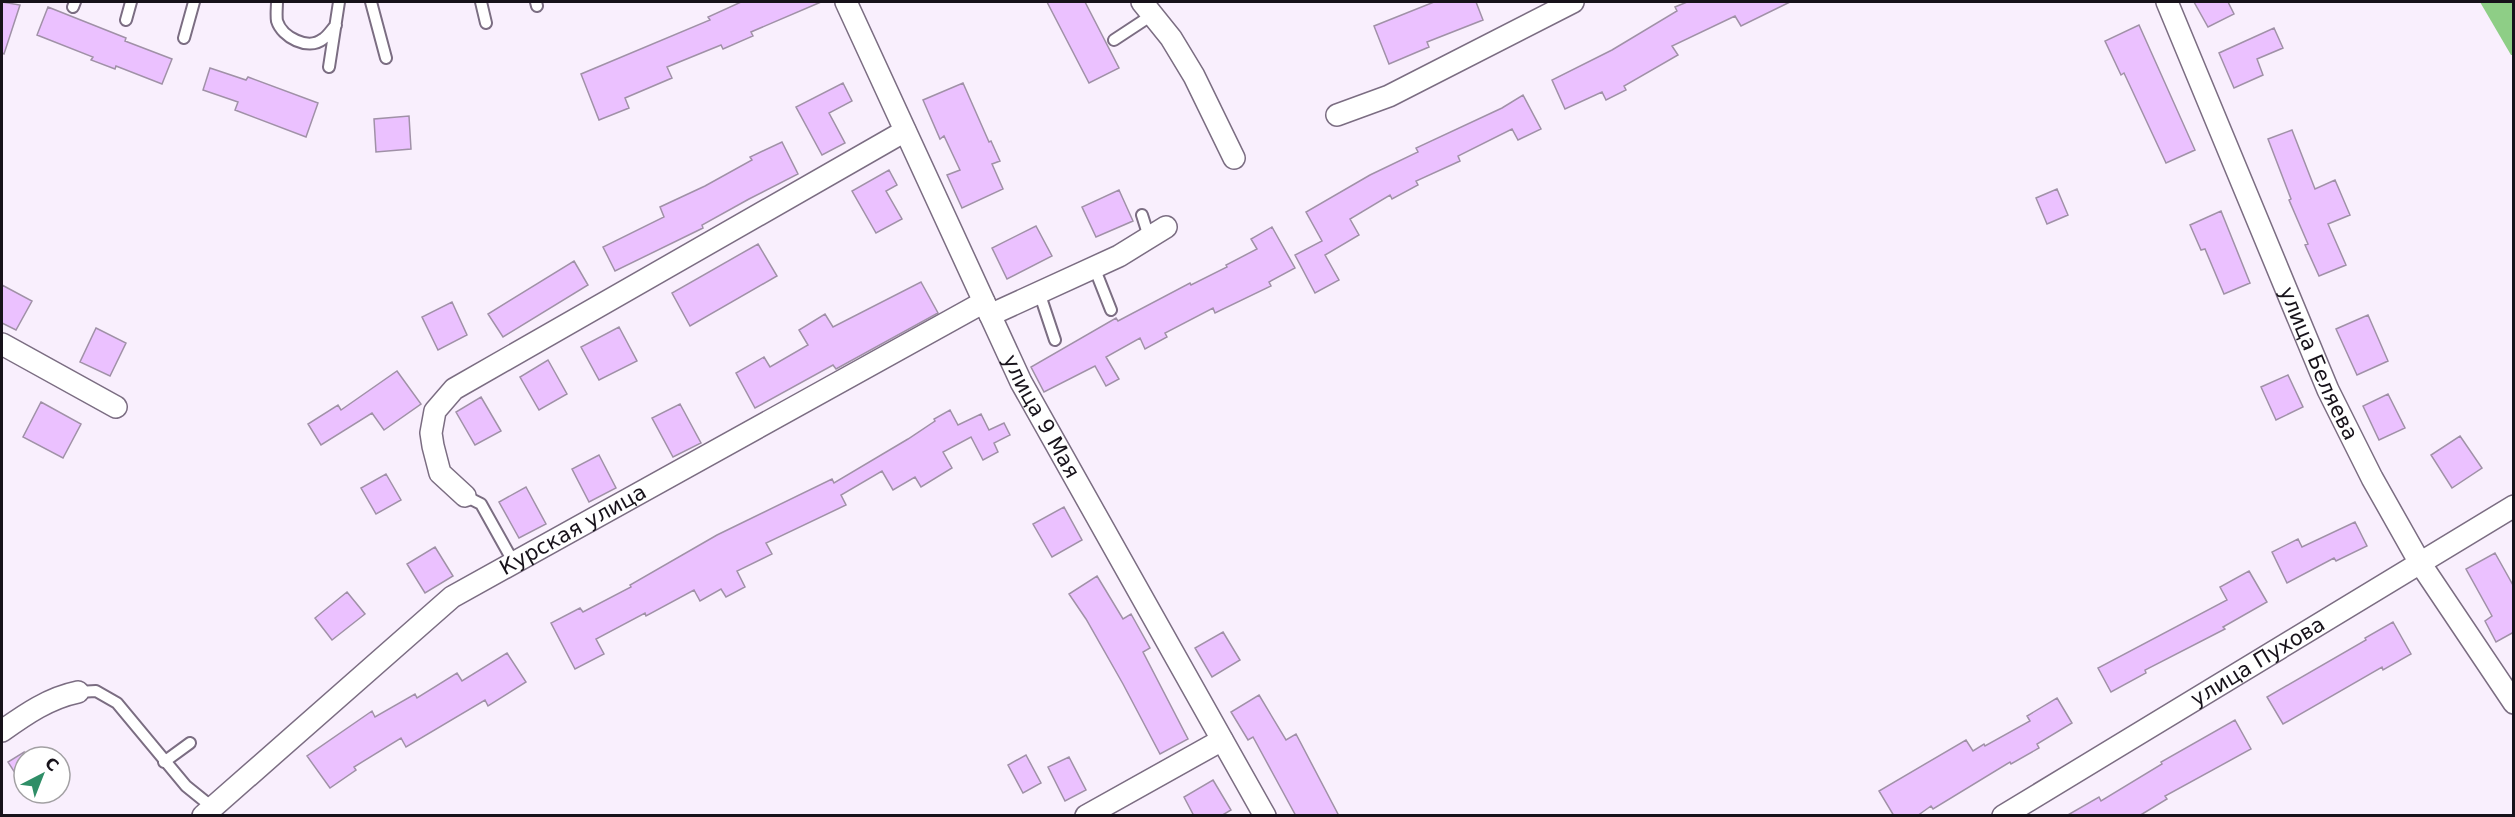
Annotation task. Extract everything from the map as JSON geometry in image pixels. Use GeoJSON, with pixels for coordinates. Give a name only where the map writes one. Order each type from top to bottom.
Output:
{"type":"FeatureCollection","features":[{"type":"Feature","properties":{"kind":"street","name":"улица 9 Мая"},"geometry":{"type":"LineString","coordinates":[[846,2],[1021,382],[1265,816]]}},
{"type":"Feature","properties":{"kind":"street"},"geometry":{"type":"LineString","coordinates":[[1336,115],[1389,96],[1573,2]]}},
{"type":"Feature","properties":{"kind":"street","name":"улица Беляева"},"geometry":{"type":"LineString","coordinates":[[2167,2],[2328,390],[2372,478],[2420,563],[2514,703]]}},
{"type":"Feature","properties":{"kind":"street"},"geometry":{"type":"LineString","coordinates":[[1147,8],[1171,38],[1194,76],[1234,158]]}},
{"type":"Feature","properties":{"kind":"street"},"geometry":{"type":"LineString","coordinates":[[465,496],[440,473],[431,433],[435,411],[454,389],[905,131]]}},
{"type":"Feature","properties":{"kind":"street","name":"Курская улица"},"geometry":{"type":"LineString","coordinates":[[208,812],[452,597],[987,308],[1039,292],[1058,276],[1094,267],[1119,256],[1157,232]]}},
{"type":"Feature","properties":{"kind":"street"},"geometry":{"type":"LineString","coordinates":[[2,344],[116,407]]}},
{"type":"Feature","properties":{"kind":"street","name":"улица Пухова"},"geometry":{"type":"LineString","coordinates":[[2002,816],[2514,506]]}},
{"type":"Feature","properties":{"kind":"street"},"geometry":{"type":"LineString","coordinates":[[2,730],[35,708],[62,695],[78,692]]}},
{"type":"Feature","properties":{"kind":"street"},"geometry":{"type":"LineString","coordinates":[[1091,814],[1222,740]]}},
{"type":"Feature","properties":{"kind":"lane"},"geometry":{"type":"LineString","coordinates":[[126,20],[131,2]]}},
{"type":"Feature","properties":{"kind":"lane"},"geometry":{"type":"LineString","coordinates":[[184,38],[194,2]]}},
{"type":"Feature","properties":{"kind":"lane"},"geometry":{"type":"LineString","coordinates":[[278,2],[277,20],[285,34],[298,41],[312,45],[323,40],[336,25]]}},
{"type":"Feature","properties":{"kind":"lane"},"geometry":{"type":"LineString","coordinates":[[329,67],[339,2]]}},
{"type":"Feature","properties":{"kind":"lane"},"geometry":{"type":"LineString","coordinates":[[371,2],[386,58]]}},
{"type":"Feature","properties":{"kind":"lane"},"geometry":{"type":"LineString","coordinates":[[481,2],[486,22]]}},
{"type":"Feature","properties":{"kind":"lane"},"geometry":{"type":"LineString","coordinates":[[1114,40],[1147,8]]}},
{"type":"Feature","properties":{"kind":"lane"},"geometry":{"type":"LineString","coordinates":[[1142,215],[1157,232]]}},
{"type":"Feature","properties":{"kind":"lane"},"geometry":{"type":"LineString","coordinates":[[1094,267],[1111,310]]}},
{"type":"Feature","properties":{"kind":"lane"},"geometry":{"type":"LineString","coordinates":[[1039,292],[1056,340]]}},
{"type":"Feature","properties":{"kind":"lane"},"geometry":{"type":"LineString","coordinates":[[465,496],[481,504],[514,563]]}},
{"type":"Feature","properties":{"kind":"lane"},"geometry":{"type":"LineString","coordinates":[[78,692],[96,691],[117,703],[208,812]]}},
{"type":"Feature","properties":{"kind":"lane"},"geometry":{"type":"LineString","coordinates":[[164,762],[190,743]]}},
{"type":"Feature","properties":{"kind":"green space"},"geometry":{"type":"Polygon","coordinates":[[[2480,2],[2513,2],[2513,55],[2511,55],[2480,2]]]}},
{"type":"Feature","properties":{"kind":"building"},"geometry":{"type":"Polygon","coordinates":[[[2,2],[20,5],[4,54],[2,53],[2,2]]]}},
{"type":"Feature","properties":{"kind":"building"},"geometry":{"type":"Polygon","coordinates":[[[741,2],[821,2],[751,32],[753,36],[723,49],[721,45],[667,67],[672,78],[625,98],[629,108],[599,120],[581,74],[710,20],[708,17],[741,2]]]}},
{"type":"Feature","properties":{"kind":"building"},"geometry":{"type":"Polygon","coordinates":[[[1047,2],[1085,2],[1119,68],[1089,83],[1047,2]]]}},
{"type":"Feature","properties":{"kind":"building"},"geometry":{"type":"Polygon","coordinates":[[[1434,2],[1476,2],[1483,20],[1427,42],[1429,47],[1389,64],[1374,26],[1434,2]]]}},
{"type":"Feature","properties":{"kind":"building"},"geometry":{"type":"Polygon","coordinates":[[[1687,2],[1790,2],[1741,26],[1735,16],[1672,46],[1678,55],[1624,86],[1626,90],[1606,100],[1602,92],[1565,109],[1552,80],[1612,50],[1677,11],[1675,7],[1687,2]]]}},
{"type":"Feature","properties":{"kind":"building"},"geometry":{"type":"Polygon","coordinates":[[[2194,2],[2228,2],[2234,14],[2208,27],[2194,2]]]}},
{"type":"Feature","properties":{"kind":"building"},"geometry":{"type":"Polygon","coordinates":[[[48,7],[172,59],[162,84],[116,66],[115,69],[91,60],[93,57],[37,35],[48,7]]]}},
{"type":"Feature","properties":{"kind":"building"},"geometry":{"type":"Polygon","coordinates":[[[2139,25],[2195,150],[2166,163],[2124,73],[2121,75],[2105,41],[2139,25]]]}},
{"type":"Feature","properties":{"kind":"building"},"geometry":{"type":"Polygon","coordinates":[[[2274,28],[2283,48],[2257,59],[2263,75],[2234,88],[2219,53],[2274,28]]]}},
{"type":"Feature","properties":{"kind":"building"},"geometry":{"type":"Polygon","coordinates":[[[210,68],[246,80],[248,77],[318,103],[306,137],[235,110],[238,102],[203,90],[210,68]]]}},
{"type":"Feature","properties":{"kind":"building"},"geometry":{"type":"Polygon","coordinates":[[[843,83],[852,101],[829,113],[845,143],[822,155],[796,107],[843,83]]]}},
{"type":"Feature","properties":{"kind":"building"},"geometry":{"type":"Polygon","coordinates":[[[963,83],[1000,161],[992,164],[1003,189],[962,208],[947,175],[960,170],[944,136],[940,139],[923,100],[963,83]]]}},
{"type":"Feature","properties":{"kind":"building"},"geometry":{"type":"Polygon","coordinates":[[[1523,95],[1541,129],[1518,140],[1512,129],[1458,156],[1460,161],[1416,181],[1418,185],[1392,199],[1390,195],[1350,219],[1359,235],[1325,255],[1339,280],[1315,293],[1295,255],[1322,241],[1306,212],[1370,175],[1418,152],[1416,148],[1502,108],[1523,95]]]}},
{"type":"Feature","properties":{"kind":"building"},"geometry":{"type":"Polygon","coordinates":[[[409,116],[411,149],[376,152],[374,119],[409,116]]]}},
{"type":"Feature","properties":{"kind":"building"},"geometry":{"type":"Polygon","coordinates":[[[2292,130],[2315,189],[2335,180],[2350,215],[2328,224],[2346,265],[2319,276],[2305,245],[2308,244],[2289,200],[2291,199],[2268,139],[2292,130]]]}},
{"type":"Feature","properties":{"kind":"building"},"geometry":{"type":"Polygon","coordinates":[[[782,142],[798,174],[702,225],[703,228],[615,271],[603,247],[664,217],[660,207],[705,186],[752,160],[750,157],[782,142]]]}},
{"type":"Feature","properties":{"kind":"building"},"geometry":{"type":"Polygon","coordinates":[[[889,170],[897,185],[886,191],[902,219],[876,233],[852,191],[889,170]]]}},
{"type":"Feature","properties":{"kind":"building"},"geometry":{"type":"Polygon","coordinates":[[[2057,189],[2068,215],[2047,224],[2036,198],[2057,189]]]}},
{"type":"Feature","properties":{"kind":"building"},"geometry":{"type":"Polygon","coordinates":[[[1119,190],[1133,221],[1096,237],[1082,207],[1119,190]]]}},
{"type":"Feature","properties":{"kind":"building"},"geometry":{"type":"Polygon","coordinates":[[[2221,211],[2250,283],[2224,294],[2205,249],[2201,250],[2190,225],[2221,211]]]}},
{"type":"Feature","properties":{"kind":"building"},"geometry":{"type":"Polygon","coordinates":[[[1036,226],[1052,256],[1007,279],[992,248],[1036,226]]]}},
{"type":"Feature","properties":{"kind":"building"},"geometry":{"type":"Polygon","coordinates":[[[1272,227],[1295,268],[1269,282],[1271,286],[1215,313],[1213,308],[1165,333],[1167,337],[1145,349],[1140,338],[1106,357],[1119,379],[1106,386],[1095,366],[1044,392],[1031,367],[1116,318],[1118,321],[1190,283],[1191,285],[1227,267],[1226,265],[1257,249],[1251,239],[1272,227]]]}},
{"type":"Feature","properties":{"kind":"building"},"geometry":{"type":"Polygon","coordinates":[[[758,244],[777,276],[690,326],[672,293],[758,244]]]}},
{"type":"Feature","properties":{"kind":"building"},"geometry":{"type":"Polygon","coordinates":[[[574,261],[588,285],[503,337],[488,314],[574,261]]]}},
{"type":"Feature","properties":{"kind":"building"},"geometry":{"type":"Polygon","coordinates":[[[921,282],[938,313],[836,369],[833,365],[755,408],[736,373],[764,357],[770,367],[808,345],[799,330],[825,314],[833,327],[921,282]]]}},
{"type":"Feature","properties":{"kind":"building"},"geometry":{"type":"Polygon","coordinates":[[[2,285],[32,301],[16,330],[2,323],[2,285]]]}},
{"type":"Feature","properties":{"kind":"building"},"geometry":{"type":"Polygon","coordinates":[[[452,302],[467,335],[438,350],[422,317],[452,302]]]}},
{"type":"Feature","properties":{"kind":"building"},"geometry":{"type":"Polygon","coordinates":[[[2368,315],[2388,361],[2357,375],[2336,329],[2368,315]]]}},
{"type":"Feature","properties":{"kind":"building"},"geometry":{"type":"Polygon","coordinates":[[[619,327],[637,361],[599,380],[581,347],[619,327]]]}},
{"type":"Feature","properties":{"kind":"building"},"geometry":{"type":"Polygon","coordinates":[[[96,328],[126,343],[110,376],[80,362],[96,328]]]}},
{"type":"Feature","properties":{"kind":"building"},"geometry":{"type":"Polygon","coordinates":[[[548,360],[567,394],[539,410],[520,377],[548,360]]]}},
{"type":"Feature","properties":{"kind":"building"},"geometry":{"type":"Polygon","coordinates":[[[397,371],[421,404],[384,430],[372,413],[321,445],[308,424],[338,405],[341,410],[397,371]]]}},
{"type":"Feature","properties":{"kind":"building"},"geometry":{"type":"Polygon","coordinates":[[[2288,375],[2303,407],[2276,420],[2261,387],[2288,375]]]}},
{"type":"Feature","properties":{"kind":"building"},"geometry":{"type":"Polygon","coordinates":[[[2388,394],[2405,428],[2379,440],[2363,406],[2388,394]]]}},
{"type":"Feature","properties":{"kind":"building"},"geometry":{"type":"Polygon","coordinates":[[[481,397],[501,431],[475,445],[456,412],[481,397]]]}},
{"type":"Feature","properties":{"kind":"building"},"geometry":{"type":"Polygon","coordinates":[[[41,402],[81,424],[63,458],[23,437],[41,402]]]}},
{"type":"Feature","properties":{"kind":"building"},"geometry":{"type":"Polygon","coordinates":[[[680,404],[701,443],[673,457],[652,418],[680,404]]]}},
{"type":"Feature","properties":{"kind":"building"},"geometry":{"type":"Polygon","coordinates":[[[950,410],[958,425],[981,414],[989,430],[1004,423],[1010,435],[994,443],[998,452],[983,460],[971,437],[943,452],[952,468],[921,487],[915,477],[893,490],[882,471],[841,495],[846,505],[766,543],[772,554],[737,571],[745,587],[726,597],[721,589],[700,601],[694,590],[646,616],[645,613],[596,639],[604,654],[575,669],[551,623],[580,608],[583,612],[631,587],[630,585],[717,535],[832,479],[834,483],[908,439],[950,410]]]}},
{"type":"Feature","properties":{"kind":"building"},"geometry":{"type":"Polygon","coordinates":[[[2460,436],[2482,468],[2452,488],[2431,455],[2460,436]]]}},
{"type":"Feature","properties":{"kind":"building"},"geometry":{"type":"Polygon","coordinates":[[[599,455],[616,488],[589,502],[572,469],[599,455]]]}},
{"type":"Feature","properties":{"kind":"building"},"geometry":{"type":"Polygon","coordinates":[[[386,474],[401,500],[376,514],[361,488],[386,474]]]}},
{"type":"Feature","properties":{"kind":"building"},"geometry":{"type":"Polygon","coordinates":[[[526,487],[546,524],[519,538],[499,502],[526,487]]]}},
{"type":"Feature","properties":{"kind":"building"},"geometry":{"type":"Polygon","coordinates":[[[1064,507],[1082,540],[1052,557],[1033,524],[1064,507]]]}},
{"type":"Feature","properties":{"kind":"building"},"geometry":{"type":"Polygon","coordinates":[[[2355,522],[2367,546],[2336,561],[2334,558],[2287,583],[2272,552],[2298,539],[2302,547],[2355,522]]]}},
{"type":"Feature","properties":{"kind":"building"},"geometry":{"type":"Polygon","coordinates":[[[435,547],[453,576],[425,593],[407,564],[435,547]]]}},
{"type":"Feature","properties":{"kind":"building"},"geometry":{"type":"Polygon","coordinates":[[[2495,553],[2514,587],[2514,632],[2496,642],[2485,621],[2492,616],[2466,569],[2495,553]]]}},
{"type":"Feature","properties":{"kind":"building"},"geometry":{"type":"Polygon","coordinates":[[[2249,571],[2267,602],[2223,627],[2225,629],[2145,670],[2146,673],[2111,692],[2098,668],[2227,600],[2220,587],[2249,571]]]}},
{"type":"Feature","properties":{"kind":"building"},"geometry":{"type":"Polygon","coordinates":[[[1097,576],[1123,619],[1131,614],[1150,648],[1143,652],[1188,739],[1160,754],[1123,684],[1069,594],[1097,576]]]}},
{"type":"Feature","properties":{"kind":"building"},"geometry":{"type":"Polygon","coordinates":[[[347,592],[365,614],[332,640],[315,618],[347,592]]]}},
{"type":"Feature","properties":{"kind":"building"},"geometry":{"type":"Polygon","coordinates":[[[2393,622],[2411,654],[2383,670],[2382,667],[2283,724],[2267,697],[2393,622]]]}},
{"type":"Feature","properties":{"kind":"building"},"geometry":{"type":"Polygon","coordinates":[[[1223,632],[1240,660],[1212,677],[1195,648],[1223,632]]]}},
{"type":"Feature","properties":{"kind":"building"},"geometry":{"type":"Polygon","coordinates":[[[507,653],[526,682],[488,706],[485,700],[406,747],[401,738],[354,767],[356,770],[330,788],[307,756],[372,711],[375,717],[415,694],[417,698],[457,673],[462,681],[507,653]]]}},
{"type":"Feature","properties":{"kind":"building"},"geometry":{"type":"Polygon","coordinates":[[[1259,695],[1286,740],[1296,734],[1339,816],[1296,816],[1253,737],[1248,740],[1231,712],[1259,695]]]}},
{"type":"Feature","properties":{"kind":"building"},"geometry":{"type":"Polygon","coordinates":[[[2057,698],[2072,723],[2037,744],[2039,748],[2011,764],[2010,762],[1933,809],[1931,806],[1917,816],[1894,816],[1879,791],[1966,740],[1973,751],[1984,744],[1985,746],[2030,721],[2027,716],[2057,698]]]}},
{"type":"Feature","properties":{"kind":"building"},"geometry":{"type":"Polygon","coordinates":[[[2235,720],[2251,749],[2165,796],[2167,799],[2139,816],[2066,816],[2099,797],[2101,801],[2162,764],[2161,762],[2235,720]]]}},
{"type":"Feature","properties":{"kind":"building"},"geometry":{"type":"Polygon","coordinates":[[[1026,755],[1041,783],[1023,793],[1008,765],[1026,755]]]}},
{"type":"Feature","properties":{"kind":"building"},"geometry":{"type":"Polygon","coordinates":[[[1069,757],[1086,790],[1065,801],[1048,767],[1069,757]]]}},
{"type":"Feature","properties":{"kind":"building"},"geometry":{"type":"Polygon","coordinates":[[[1213,780],[1231,810],[1221,816],[1194,816],[1184,797],[1213,780]]]}}]}
